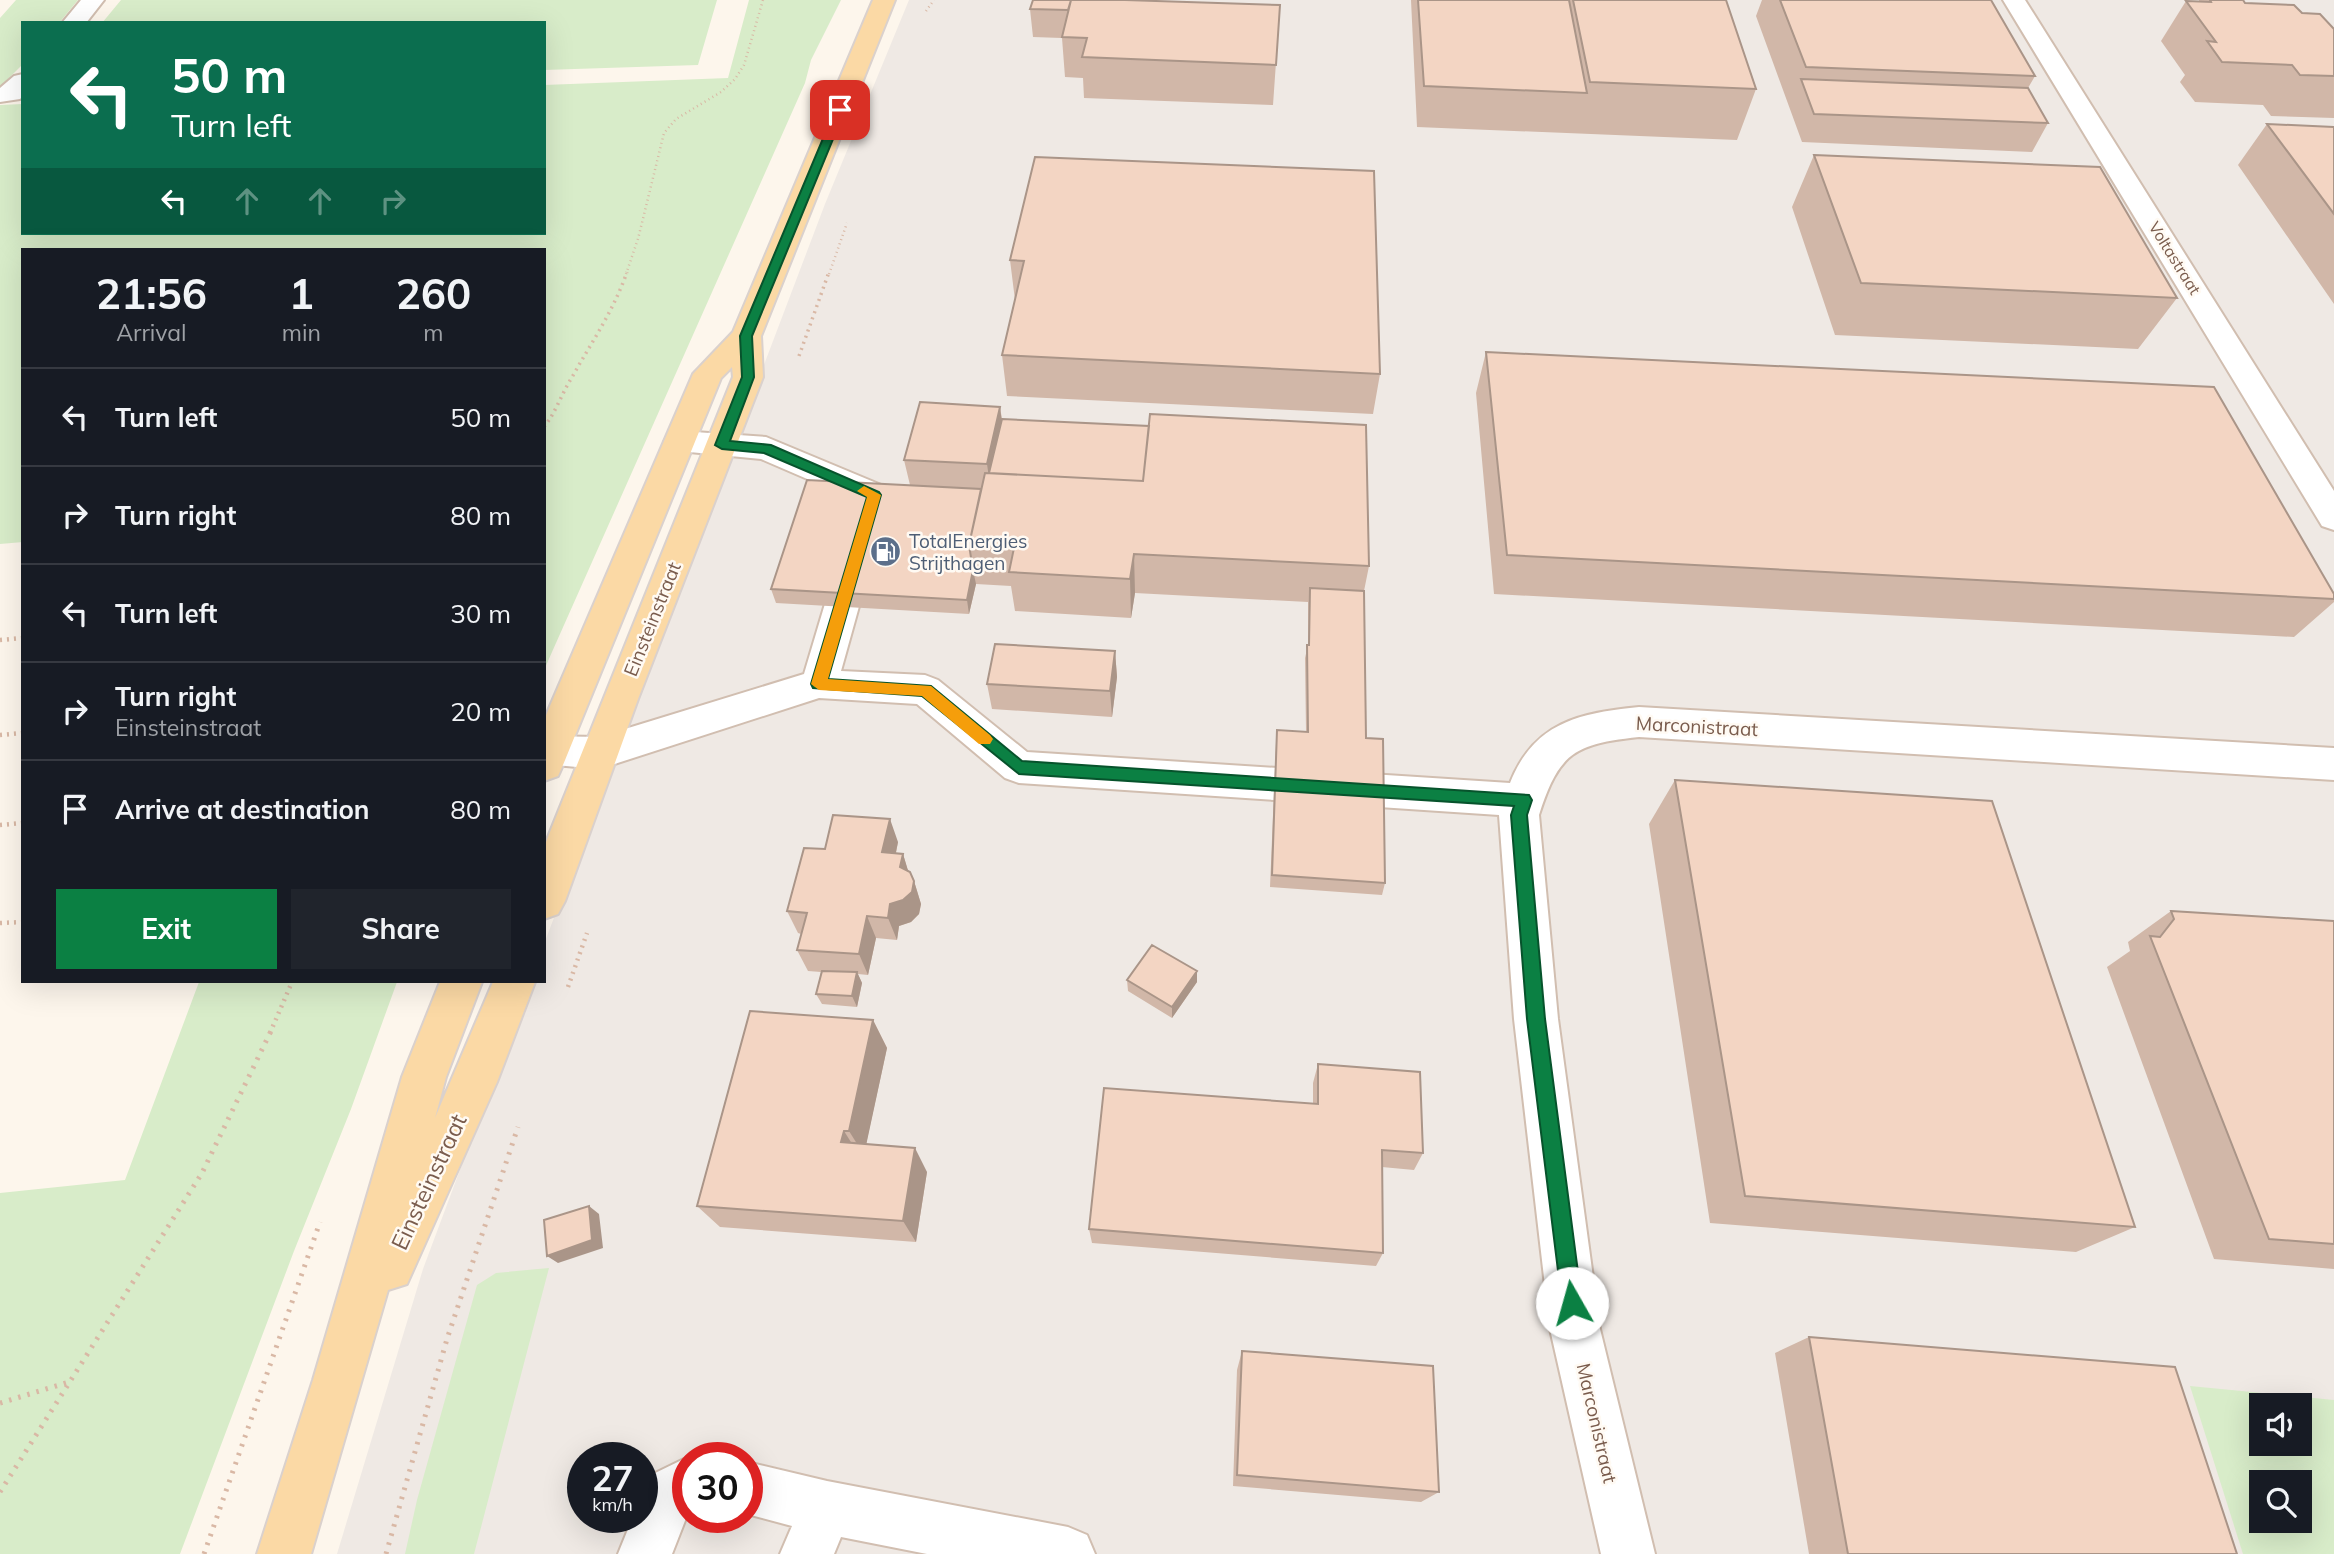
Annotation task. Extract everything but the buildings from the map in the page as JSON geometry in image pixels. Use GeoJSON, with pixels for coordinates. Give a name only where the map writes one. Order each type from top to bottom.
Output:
{"type":"FeatureCollection","features":[{"type":"Feature","properties":{"kind":"main road","name":"Einsteinstraat"},"geometry":{"type":"LineString","coordinates":[[547,758],[708,374],[746,336],[884,0]]}},
{"type":"Feature","properties":{"kind":"main road","name":"Einsteinstraat"},"geometry":{"type":"LineString","coordinates":[[546,896],[599,753],[748,377],[746,336]]}},
{"type":"Feature","properties":{"kind":"main road","name":"Einsteinstraat"},"geometry":{"type":"LineString","coordinates":[[285,1554],[338,1380],[424,1077],[461,983]]}},
{"type":"Feature","properties":{"kind":"main road","name":"Einsteinstraat"},"geometry":{"type":"LineString","coordinates":[[338,1380],[475,1082],[514,983]]}},
{"type":"Feature","properties":{"kind":"street"},"geometry":{"type":"LineString","coordinates":[[75,21],[93,0]]}},
{"type":"Feature","properties":{"kind":"street","name":"Voltastraat"},"geometry":{"type":"LineString","coordinates":[[2014,0],[2334,518]]}},
{"type":"Feature","properties":{"kind":"street"},"geometry":{"type":"LineString","coordinates":[[0,94],[11,94],[21,83]]}},
{"type":"Feature","properties":{"kind":"street"},"geometry":{"type":"LineString","coordinates":[[680,442],[766,448],[874,495],[819,684]]}},
{"type":"Feature","properties":{"kind":"street"},"geometry":{"type":"LineString","coordinates":[[547,758],[599,753],[819,684],[925,690],[1019,767],[1524,800]]}},
{"type":"Feature","properties":{"kind":"street","name":"Marconistraat"},"geometry":{"type":"LineString","coordinates":[[1628,1554],[1575,1329],[1536,1019],[1519,815],[1531,779],[1542,762],[1567,737],[1601,726],[1639,722],[2334,764]]}},
{"type":"Feature","properties":{"kind":"street"},"geometry":{"type":"LineString","coordinates":[[645,1554],[668,1494],[672,1492]]}},
{"type":"Feature","properties":{"kind":"street"},"geometry":{"type":"LineString","coordinates":[[763,1498],[817,1531],[1068,1554]]}},
{"type":"Feature","properties":{"kind":"path"},"geometry":{"type":"LineString","coordinates":[[546,425],[608,319],[620,292],[638,239],[664,134],[676,119],[721,92],[735,79],[744,65],[763,0]]}},
{"type":"Feature","properties":{"kind":"path"},"geometry":{"type":"LineString","coordinates":[[0,640],[21,638]]}},
{"type":"Feature","properties":{"kind":"path"},"geometry":{"type":"LineString","coordinates":[[0,735],[21,733]]}},
{"type":"Feature","properties":{"kind":"path"},"geometry":{"type":"LineString","coordinates":[[0,825],[21,823]]}},
{"type":"Feature","properties":{"kind":"path"},"geometry":{"type":"LineString","coordinates":[[0,923],[21,922]]}},
{"type":"Feature","properties":{"kind":"path"},"geometry":{"type":"LineString","coordinates":[[0,1492],[66,1383],[160,1243],[202,1172],[292,983]]}},
{"type":"Feature","properties":{"kind":"path"},"geometry":{"type":"LineString","coordinates":[[204,1554],[325,1210]]}},
{"type":"Feature","properties":{"kind":"path"},"geometry":{"type":"LineString","coordinates":[[0,1403],[27,1392],[66,1383]]}},
{"type":"Feature","properties":{"kind":"shaded area"},"geometry":{"type":"Polygon","coordinates":[[[909,0],[2334,0],[2334,1554],[337,1554],[423,1269],[530,983],[546,983],[546,939],[825,204],[909,0]]]}},
{"type":"Feature","properties":{"kind":"green space"},"geometry":{"type":"Polygon","coordinates":[[[16,0],[78,0],[61,21],[21,21],[21,66],[0,87],[0,18],[16,0]]]}},
{"type":"Feature","properties":{"kind":"green space"},"geometry":{"type":"Polygon","coordinates":[[[121,0],[717,0],[698,65],[546,70],[546,21],[104,21],[121,0]]]}},
{"type":"Feature","properties":{"kind":"green space"},"geometry":{"type":"Polygon","coordinates":[[[749,0],[841,0],[811,60],[805,83],[546,666],[546,248],[21,248],[21,542],[0,544],[0,105],[21,104],[21,235],[546,235],[546,85],[728,78],[749,0]]]}},
{"type":"Feature","properties":{"kind":"green space"},"geometry":{"type":"Polygon","coordinates":[[[199,983],[397,983],[180,1554],[0,1554],[0,1193],[125,1180],[199,983]]]}},
{"type":"Feature","properties":{"kind":"green space"},"geometry":{"type":"Polygon","coordinates":[[[549,1268],[474,1554],[405,1554],[417,1500],[477,1285],[496,1273],[549,1268]]]}},
{"type":"Feature","properties":{"kind":"green space"},"geometry":{"type":"Polygon","coordinates":[[[2190,1386],[2262,1393],[2249,1393],[2249,1456],[2312,1456],[2312,1398],[2334,1400],[2334,1554],[2243,1554],[2190,1386]]]}},
{"type":"Feature","properties":{"kind":"slow traffic"},"geometry":{"type":"LineString","coordinates":[[864,491],[874,495],[819,684],[925,690],[985,739]]}},
{"type":"Feature","properties":{"kind":"place","name":"TotalEnergies Strijthagen"},"geometry":{"type":"Point","coordinates":[886,552]}},
{"type":"Feature","properties":{"kind":"route"},"geometry":{"type":"LineString","coordinates":[[840,110],[746,336],[748,377],[722,445],[766,448],[874,495],[819,684],[925,690],[1019,767],[1524,800],[1519,815],[1536,1019],[1572,1303]]}}]}
